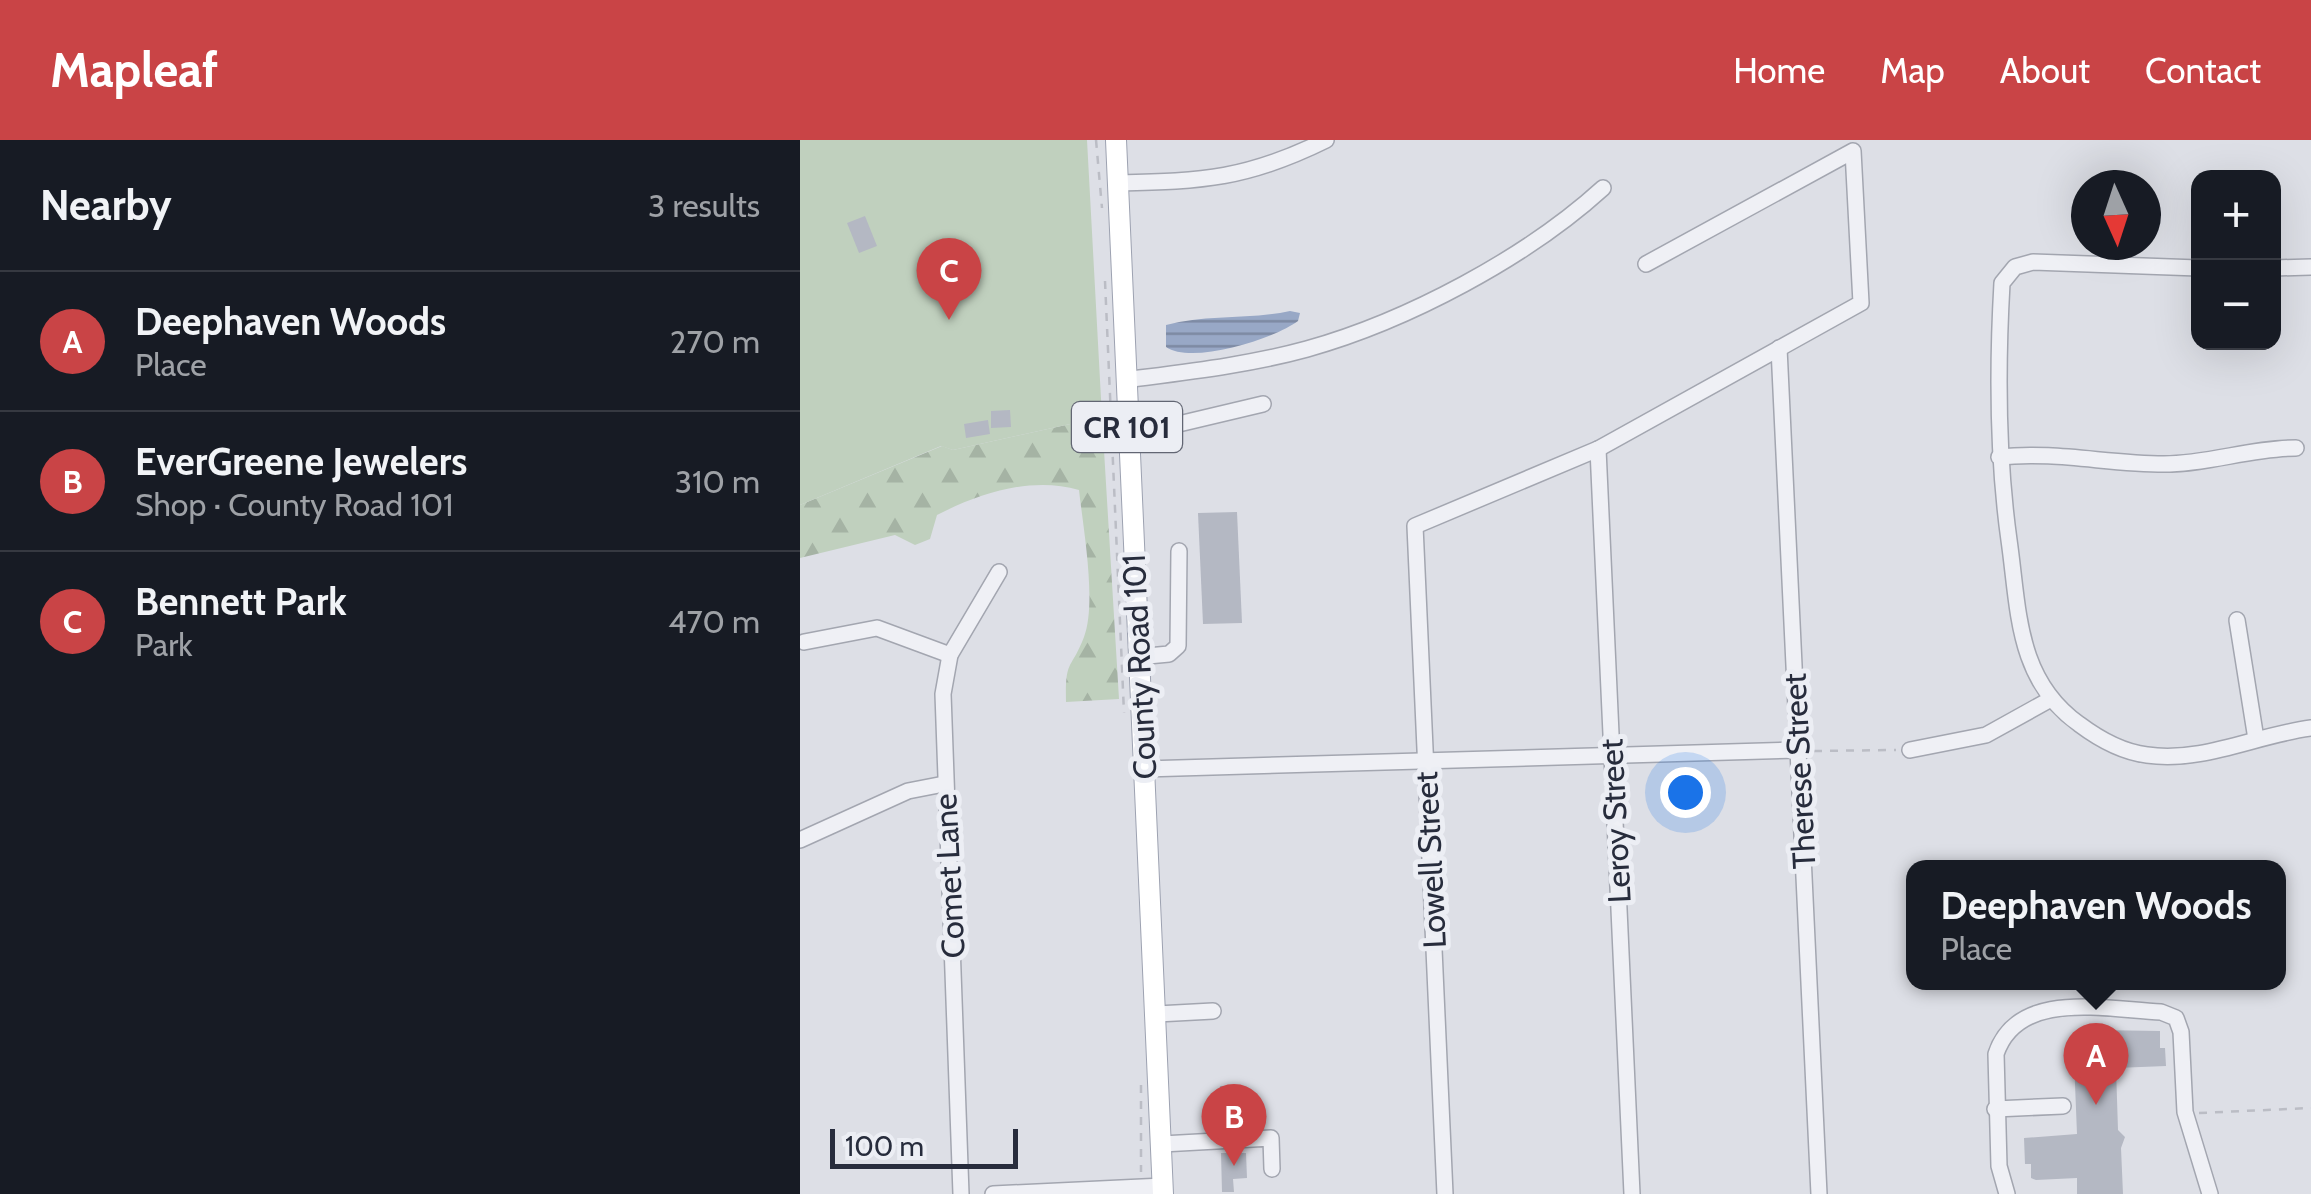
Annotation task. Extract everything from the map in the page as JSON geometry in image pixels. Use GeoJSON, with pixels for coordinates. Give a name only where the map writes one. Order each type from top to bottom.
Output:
{"type":"FeatureCollection","features":[{"type":"Feature","properties":{"kind":"main road","name":"County Road 101"},"geometry":{"type":"LineString","coordinates":[[1116,140],[1163,1190]]}},
{"type":"Feature","properties":{"kind":"street"},"geometry":{"type":"LineString","coordinates":[[1118,183],[1207,180],[1249,174],[1326,140]]}},
{"type":"Feature","properties":{"kind":"street"},"geometry":{"type":"LineString","coordinates":[[1598,449],[1862,303],[1854,151],[1646,264]]}},
{"type":"Feature","properties":{"kind":"street"},"geometry":{"type":"LineString","coordinates":[[1126,380],[1267,357],[1354,335],[1510,256],[1559,225],[1602,188]]}},
{"type":"Feature","properties":{"kind":"street"},"geometry":{"type":"LineString","coordinates":[[2191,268],[2033,262],[2007,274],[2002,283],[1998,457],[2020,629],[2030,663],[2051,699],[2092,734],[2144,755],[2197,754],[2311,728]]}},
{"type":"Feature","properties":{"kind":"street"},"geometry":{"type":"LineString","coordinates":[[2281,268],[2311,267]]}},
{"type":"Feature","properties":{"kind":"street","name":"Therese Street"},"geometry":{"type":"LineString","coordinates":[[1779,348],[1819,1194]]}},
{"type":"Feature","properties":{"kind":"street"},"geometry":{"type":"LineString","coordinates":[[1128,436],[1263,404]]}},
{"type":"Feature","properties":{"kind":"street"},"geometry":{"type":"LineString","coordinates":[[1998,457],[2063,455],[2172,464],[2264,448],[2296,448]]}},
{"type":"Feature","properties":{"kind":"street","name":"Lowell Street"},"geometry":{"type":"LineString","coordinates":[[1445,1194],[1415,526],[1598,449]]}},
{"type":"Feature","properties":{"kind":"street","name":"Leroy Street"},"geometry":{"type":"LineString","coordinates":[[1598,449],[1632,1194]]}},
{"type":"Feature","properties":{"kind":"street"},"geometry":{"type":"LineString","coordinates":[[1137,656],[1169,654],[1178,646],[1179,551]]}},
{"type":"Feature","properties":{"kind":"street","name":"Comet Lane"},"geometry":{"type":"LineString","coordinates":[[962,1194],[943,694],[950,655],[999,572]]}},
{"type":"Feature","properties":{"kind":"street"},"geometry":{"type":"LineString","coordinates":[[2237,620],[2256,739]]}},
{"type":"Feature","properties":{"kind":"street"},"geometry":{"type":"LineString","coordinates":[[804,642],[876,628],[950,655]]}},
{"type":"Feature","properties":{"kind":"street"},"geometry":{"type":"LineString","coordinates":[[1910,750],[1986,735],[2051,699]]}},
{"type":"Feature","properties":{"kind":"street"},"geometry":{"type":"LineString","coordinates":[[1144,768],[1798,750]]}},
{"type":"Feature","properties":{"kind":"street"},"geometry":{"type":"LineString","coordinates":[[800,840],[908,791],[944,784]]}},
{"type":"Feature","properties":{"kind":"street"},"geometry":{"type":"LineString","coordinates":[[2007,1194],[2000,1178],[1995,1109],[1993,1076],[1998,1047],[2028,1016],[2056,1008],[2168,1014],[2180,1023],[2185,1112],[2210,1194]]}},
{"type":"Feature","properties":{"kind":"street"},"geometry":{"type":"LineString","coordinates":[[1157,1014],[1213,1011]]}},
{"type":"Feature","properties":{"kind":"street"},"geometry":{"type":"LineString","coordinates":[[1995,1109],[2063,1106]]}},
{"type":"Feature","properties":{"kind":"street"},"geometry":{"type":"LineString","coordinates":[[1162,1144],[1271,1138],[1272,1169]]}},
{"type":"Feature","properties":{"kind":"street"},"geometry":{"type":"LineString","coordinates":[[994,1194],[1163,1190]]}},
{"type":"Feature","properties":{"kind":"path"},"geometry":{"type":"LineString","coordinates":[[1798,750],[1910,750]]}},
{"type":"Feature","properties":{"kind":"path"},"geometry":{"type":"LineString","coordinates":[[2192,1105],[2202,1114],[2311,1108]]}},
{"type":"Feature","properties":{"kind":"green space"},"geometry":{"type":"Polygon","coordinates":[[[800,140],[1087,140],[1102,417],[953,450],[941,446],[800,505],[800,140]]]}},
{"type":"Feature","properties":{"kind":"green space"},"geometry":{"type":"Polygon","coordinates":[[[1102,417],[1119,699],[1066,702],[1068,671],[1088,622],[1088,565],[1079,490],[1043,485],[1006,489],[937,515],[930,539],[915,545],[895,535],[800,558],[800,505],[942,446],[953,450],[1102,417]]]}},
{"type":"Feature","properties":{"kind":"water"},"geometry":{"type":"Polygon","coordinates":[[[1300,313],[1298,321],[1233,348],[1194,353],[1166,347],[1166,325],[1300,313]]]}},
{"type":"Feature","properties":{"kind":"building"},"geometry":{"type":"Polygon","coordinates":[[[865,216],[877,246],[859,253],[847,223],[865,216]]]}},
{"type":"Feature","properties":{"kind":"building"},"geometry":{"type":"Polygon","coordinates":[[[1010,410],[1011,427],[991,428],[991,411],[1010,410]]]}},
{"type":"Feature","properties":{"kind":"building"},"geometry":{"type":"Polygon","coordinates":[[[988,420],[990,434],[966,438],[964,424],[988,420]]]}},
{"type":"Feature","properties":{"kind":"building"},"geometry":{"type":"Polygon","coordinates":[[[1237,512],[1242,623],[1203,624],[1198,513],[1237,512]]]}},
{"type":"Feature","properties":{"kind":"building"},"geometry":{"type":"Polygon","coordinates":[[[2096,1030],[2160,1031],[2160,1048],[2165,1048],[2166,1066],[2116,1068],[2118,1130],[2125,1137],[2121,1148],[2123,1194],[2077,1194],[2077,1178],[2036,1180],[2031,1178],[2031,1164],[2025,1164],[2024,1138],[2077,1134],[2073,1034],[2096,1030]]]}},
{"type":"Feature","properties":{"kind":"building"},"geometry":{"type":"Polygon","coordinates":[[[1220,1086],[1236,1086],[1237,1126],[1220,1126],[1220,1086]]]}},
{"type":"Feature","properties":{"kind":"building"},"geometry":{"type":"Polygon","coordinates":[[[1221,1153],[1246,1153],[1247,1178],[1233,1179],[1234,1192],[1222,1192],[1221,1153]]]}},
{"type":"Feature","properties":{"kind":"place","name":"Bennett Park"},"geometry":{"type":"Point","coordinates":[949,320]}},
{"type":"Feature","properties":{"kind":"place","name":"Deephaven Woods"},"geometry":{"type":"Point","coordinates":[2096,1105]}},
{"type":"Feature","properties":{"kind":"place","name":"EverGreene Jewelers"},"geometry":{"type":"Point","coordinates":[1234,1166]}}]}
